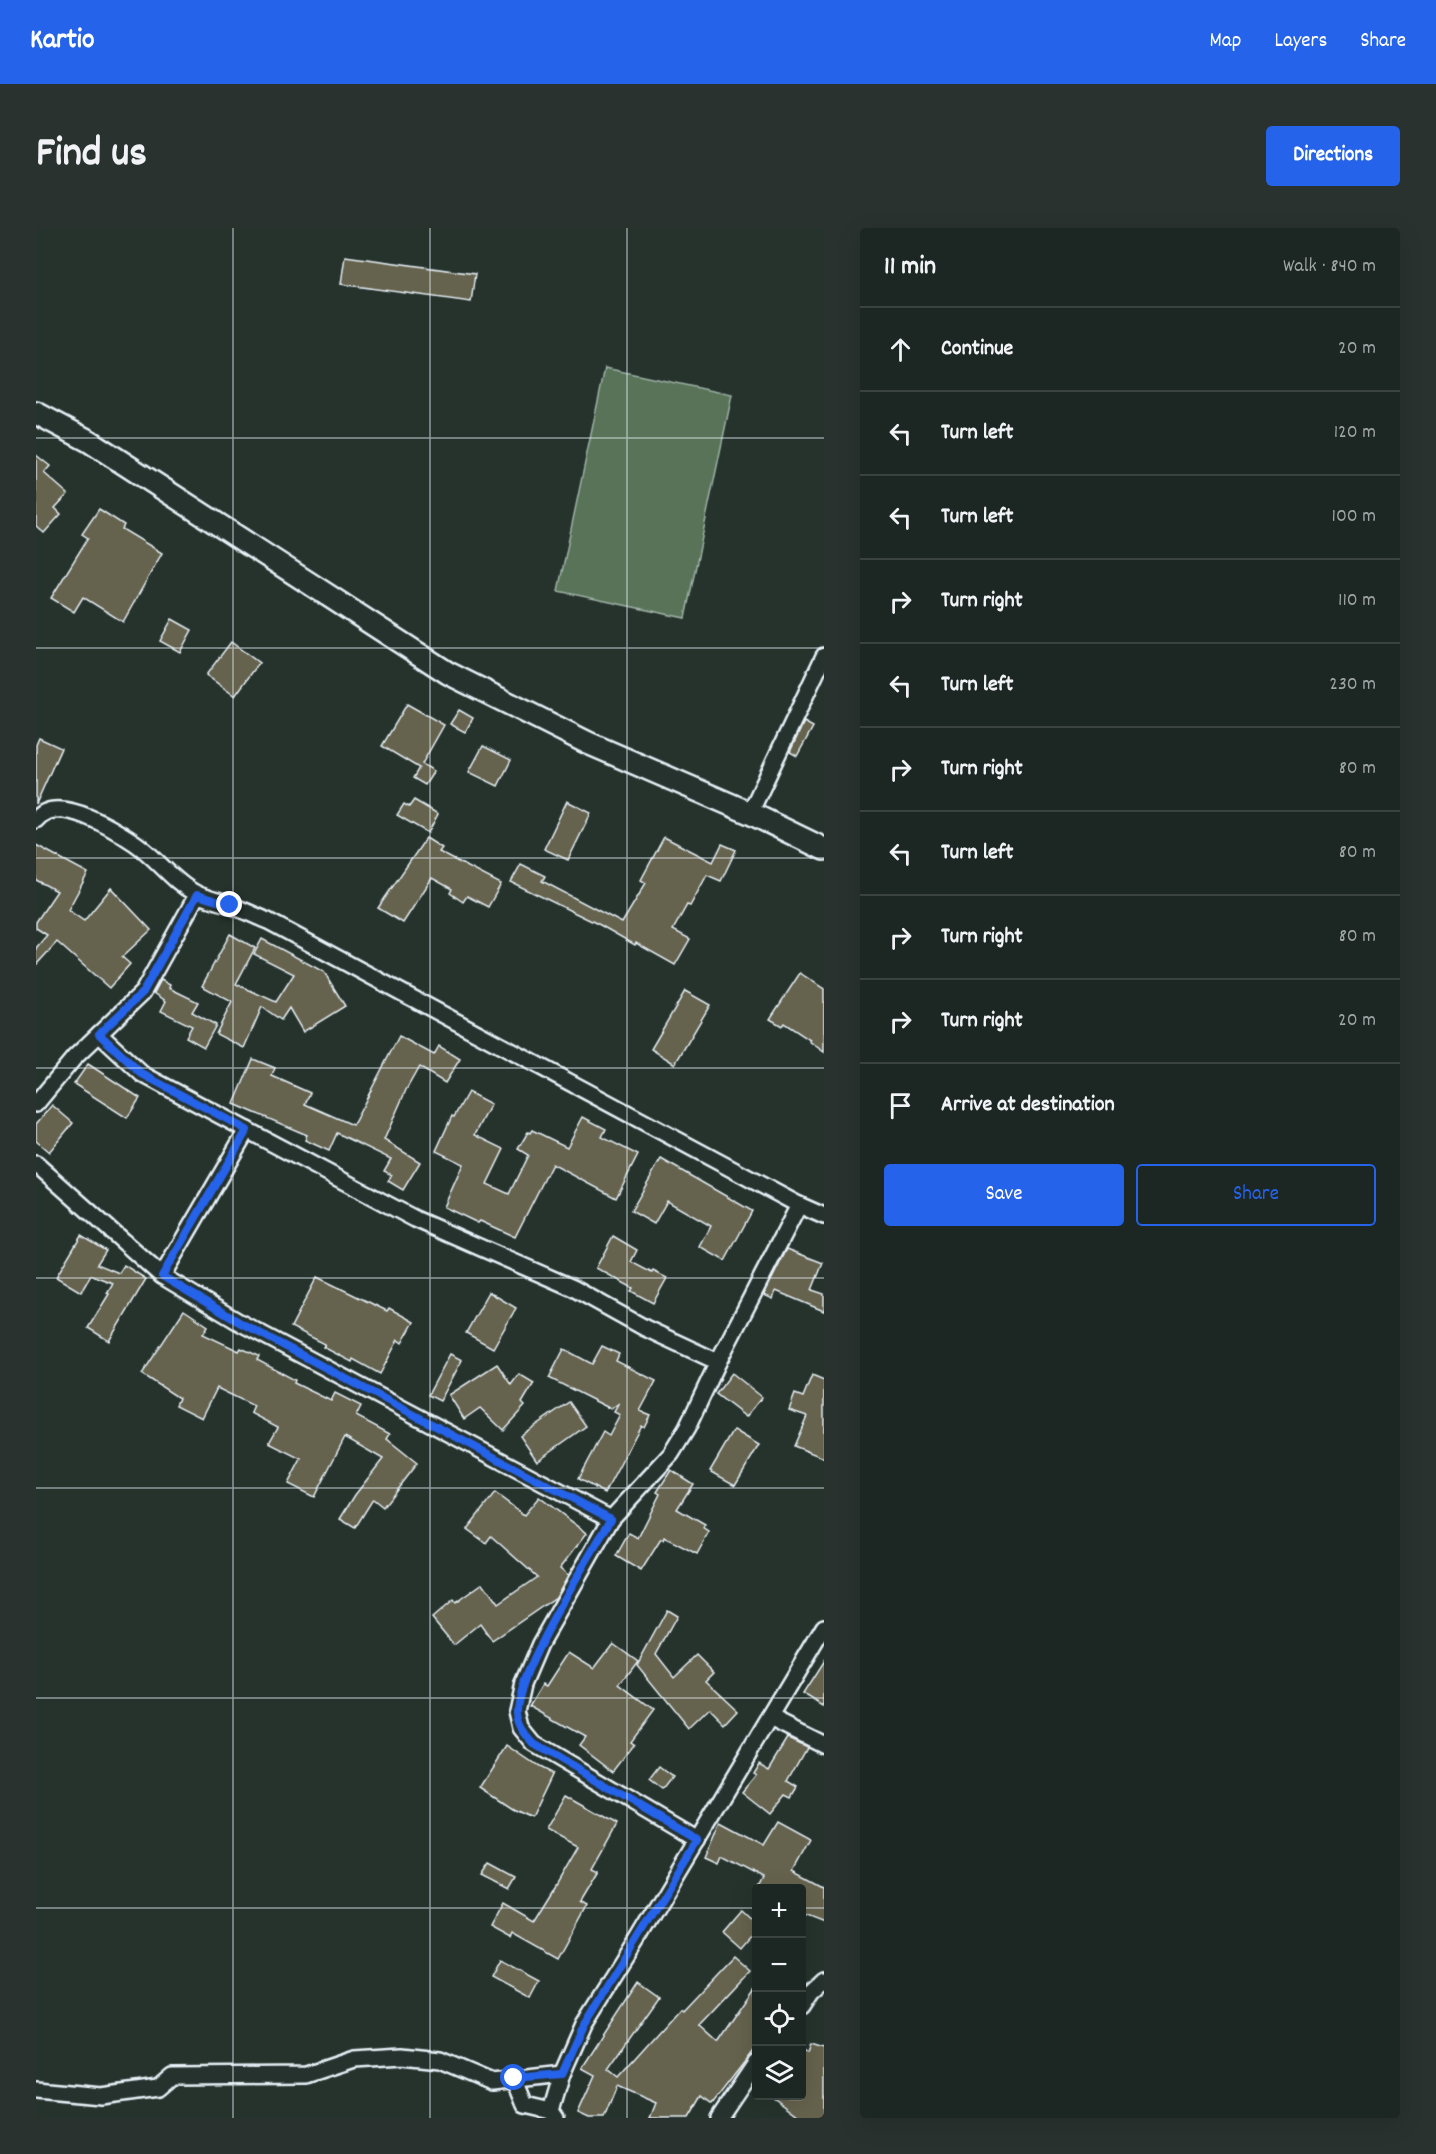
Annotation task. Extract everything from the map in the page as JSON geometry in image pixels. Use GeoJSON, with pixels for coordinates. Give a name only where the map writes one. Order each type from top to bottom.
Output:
{"type":"FeatureCollection","features":[{"type":"Feature","properties":{"kind":"street"},"geometry":{"type":"LineString","coordinates":[[36,413],[89,441],[448,673],[588,743],[750,813],[824,849]]}},
{"type":"Feature","properties":{"kind":"street"},"geometry":{"type":"LineString","coordinates":[[750,813],[824,656]]}},
{"type":"Feature","properties":{"kind":"street"},"geometry":{"type":"LineString","coordinates":[[36,820],[39,815],[53,809],[69,810],[100,823],[136,844],[178,883],[197,895],[230,905],[268,921],[799,1205],[824,1216]]}},
{"type":"Feature","properties":{"kind":"street"},"geometry":{"type":"LineString","coordinates":[[36,1104],[74,1058],[143,992],[197,895]]}},
{"type":"Feature","properties":{"kind":"street"},"geometry":{"type":"LineString","coordinates":[[99,1034],[142,1074],[247,1130],[415,1219],[573,1288],[645,1328],[718,1362]]}},
{"type":"Feature","properties":{"kind":"street"},"geometry":{"type":"LineString","coordinates":[[162,1276],[247,1130]]}},
{"type":"Feature","properties":{"kind":"street"},"geometry":{"type":"LineString","coordinates":[[36,1164],[162,1276],[239,1322],[611,1519]]}},
{"type":"Feature","properties":{"kind":"street"},"geometry":{"type":"LineString","coordinates":[[697,1840],[534,1744],[520,1728],[517,1711],[523,1684],[536,1654],[611,1519],[671,1454],[687,1428],[718,1362],[799,1205]]}},
{"type":"Feature","properties":{"kind":"street"},"geometry":{"type":"LineString","coordinates":[[514,2078],[525,2105],[554,2115],[562,2074],[584,2025],[824,1627]]}},
{"type":"Feature","properties":{"kind":"street"},"geometry":{"type":"LineString","coordinates":[[770,1718],[824,1745]]}},
{"type":"Feature","properties":{"kind":"street"},"geometry":{"type":"LineString","coordinates":[[806,1999],[824,1980]]}},
{"type":"Feature","properties":{"kind":"street"},"geometry":{"type":"LineString","coordinates":[[36,2090],[101,2096],[158,2088],[172,2076],[306,2075],[354,2059],[402,2056],[440,2060],[492,2082],[562,2074]]}},
{"type":"Feature","properties":{"kind":"street"},"geometry":{"type":"LineString","coordinates":[[718,2118],[752,2070]]}},
{"type":"Feature","properties":{"kind":"green space"},"geometry":{"type":"Polygon","coordinates":[[[605,368],[732,395],[685,618],[558,591],[605,368]]]}},
{"type":"Feature","properties":{"kind":"building"},"geometry":{"type":"Polygon","coordinates":[[[345,256],[475,274],[471,302],[341,284],[345,256]]]}},
{"type":"Feature","properties":{"kind":"building"},"geometry":{"type":"Polygon","coordinates":[[[36,455],[50,466],[44,473],[68,494],[55,508],[61,514],[44,533],[36,526],[36,455]]]}},
{"type":"Feature","properties":{"kind":"building"},"geometry":{"type":"Polygon","coordinates":[[[99,509],[124,525],[122,529],[162,553],[123,622],[83,597],[74,612],[51,598],[88,538],[82,534],[99,509]]]}},
{"type":"Feature","properties":{"kind":"building"},"geometry":{"type":"Polygon","coordinates":[[[172,619],[192,630],[180,652],[160,641],[172,619]]]}},
{"type":"Feature","properties":{"kind":"building"},"geometry":{"type":"Polygon","coordinates":[[[231,642],[259,663],[235,696],[206,675],[231,642]]]}},
{"type":"Feature","properties":{"kind":"building"},"geometry":{"type":"Polygon","coordinates":[[[407,704],[444,725],[422,764],[434,771],[425,785],[413,778],[419,768],[382,746],[407,704]]]}},
{"type":"Feature","properties":{"kind":"building"},"geometry":{"type":"Polygon","coordinates":[[[459,710],[473,718],[465,732],[450,724],[459,710]]]}},
{"type":"Feature","properties":{"kind":"building"},"geometry":{"type":"Polygon","coordinates":[[[804,722],[813,727],[797,756],[790,752],[804,722]]]}},
{"type":"Feature","properties":{"kind":"building"},"geometry":{"type":"Polygon","coordinates":[[[39,738],[61,748],[36,804],[36,745],[39,738]]]}},
{"type":"Feature","properties":{"kind":"building"},"geometry":{"type":"Polygon","coordinates":[[[483,746],[511,760],[498,786],[469,772],[483,746]]]}},
{"type":"Feature","properties":{"kind":"building"},"geometry":{"type":"Polygon","coordinates":[[[414,800],[438,814],[428,833],[397,815],[404,804],[409,807],[414,800]]]}},
{"type":"Feature","properties":{"kind":"building"},"geometry":{"type":"Polygon","coordinates":[[[567,801],[591,813],[568,860],[544,849],[567,801]]]}},
{"type":"Feature","properties":{"kind":"building"},"geometry":{"type":"Polygon","coordinates":[[[664,837],[713,862],[722,844],[736,850],[721,881],[707,875],[690,906],[687,905],[673,930],[690,939],[675,965],[636,943],[635,945],[600,925],[511,882],[521,864],[545,876],[542,881],[622,923],[646,883],[641,880],[664,837]]]}},
{"type":"Feature","properties":{"kind":"building"},"geometry":{"type":"Polygon","coordinates":[[[426,838],[442,848],[439,852],[501,884],[488,907],[467,896],[463,902],[450,893],[452,889],[432,878],[403,923],[378,908],[426,838]]]}},
{"type":"Feature","properties":{"kind":"building"},"geometry":{"type":"Polygon","coordinates":[[[36,845],[88,873],[68,910],[84,921],[111,888],[151,930],[122,957],[130,964],[109,988],[57,942],[36,965],[36,948],[47,935],[36,928],[36,922],[57,891],[36,880],[36,845]]]}},
{"type":"Feature","properties":{"kind":"building"},"geometry":{"type":"Polygon","coordinates":[[[230,934],[255,948],[236,984],[276,1002],[294,974],[254,954],[262,939],[324,972],[345,1006],[303,1032],[289,1008],[281,1020],[262,1007],[244,1048],[216,1034],[232,1002],[202,986],[230,934]]]}},
{"type":"Feature","properties":{"kind":"building"},"geometry":{"type":"Polygon","coordinates":[[[800,973],[824,989],[824,1052],[784,1023],[782,1026],[770,1019],[800,973]]]}},
{"type":"Feature","properties":{"kind":"building"},"geometry":{"type":"Polygon","coordinates":[[[161,980],[170,985],[169,988],[198,1002],[192,1012],[216,1025],[204,1047],[186,1037],[192,1026],[161,1011],[166,1001],[154,993],[161,980]]]}},
{"type":"Feature","properties":{"kind":"building"},"geometry":{"type":"Polygon","coordinates":[[[685,991],[710,1005],[675,1064],[651,1049],[685,991]]]}},
{"type":"Feature","properties":{"kind":"building"},"geometry":{"type":"Polygon","coordinates":[[[399,1036],[434,1055],[439,1046],[460,1059],[445,1083],[419,1067],[384,1140],[420,1162],[403,1190],[388,1181],[392,1175],[384,1171],[391,1159],[337,1133],[329,1151],[305,1140],[307,1135],[234,1104],[253,1059],[275,1068],[272,1076],[310,1093],[305,1104],[353,1125],[399,1036]]]}},
{"type":"Feature","properties":{"kind":"building"},"geometry":{"type":"Polygon","coordinates":[[[88,1064],[140,1098],[127,1118],[74,1084],[88,1064]]]}},
{"type":"Feature","properties":{"kind":"building"},"geometry":{"type":"Polygon","coordinates":[[[468,1092],[491,1104],[475,1135],[504,1149],[487,1184],[509,1194],[528,1155],[518,1149],[528,1132],[532,1130],[567,1147],[583,1117],[606,1129],[602,1137],[638,1155],[616,1198],[552,1164],[515,1237],[444,1207],[463,1164],[436,1151],[452,1116],[454,1117],[468,1092]]]}},
{"type":"Feature","properties":{"kind":"building"},"geometry":{"type":"Polygon","coordinates":[[[52,1105],[73,1123],[49,1152],[36,1141],[36,1124],[52,1105]]]}},
{"type":"Feature","properties":{"kind":"building"},"geometry":{"type":"Polygon","coordinates":[[[661,1159],[752,1211],[725,1261],[700,1247],[711,1226],[667,1201],[654,1224],[631,1211],[661,1159]]]}},
{"type":"Feature","properties":{"kind":"building"},"geometry":{"type":"Polygon","coordinates":[[[81,1235],[106,1250],[97,1264],[119,1273],[124,1265],[146,1279],[109,1341],[88,1328],[109,1294],[107,1293],[113,1283],[91,1275],[81,1292],[56,1277],[81,1235]]]}},
{"type":"Feature","properties":{"kind":"building"},"geometry":{"type":"Polygon","coordinates":[[[613,1236],[637,1250],[631,1262],[667,1278],[653,1303],[631,1291],[633,1288],[596,1268],[613,1236]]]}},
{"type":"Feature","properties":{"kind":"building"},"geometry":{"type":"Polygon","coordinates":[[[787,1249],[823,1263],[812,1290],[824,1294],[824,1311],[776,1291],[773,1299],[764,1295],[787,1249]]]}},
{"type":"Feature","properties":{"kind":"building"},"geometry":{"type":"Polygon","coordinates":[[[317,1277],[387,1311],[389,1308],[414,1322],[402,1343],[398,1340],[380,1374],[353,1359],[352,1362],[323,1347],[325,1344],[291,1327],[317,1277]]]}},
{"type":"Feature","properties":{"kind":"building"},"geometry":{"type":"Polygon","coordinates":[[[489,1292],[516,1308],[493,1348],[466,1333],[489,1292]]]}},
{"type":"Feature","properties":{"kind":"building"},"geometry":{"type":"Polygon","coordinates":[[[184,1310],[208,1326],[203,1334],[239,1351],[241,1348],[259,1356],[257,1360],[295,1380],[294,1383],[331,1401],[335,1393],[361,1406],[356,1416],[390,1434],[387,1439],[417,1463],[383,1507],[373,1499],[355,1528],[340,1519],[383,1459],[345,1437],[314,1497],[288,1484],[301,1459],[269,1443],[278,1427],[251,1413],[254,1406],[217,1388],[202,1418],[176,1405],[179,1398],[142,1374],[184,1310]]]}},
{"type":"Feature","properties":{"kind":"building"},"geometry":{"type":"Polygon","coordinates":[[[602,1346],[619,1354],[616,1361],[656,1381],[640,1411],[650,1415],[644,1427],[641,1425],[605,1493],[578,1479],[603,1432],[609,1436],[620,1415],[614,1412],[619,1403],[611,1409],[549,1378],[564,1349],[592,1364],[602,1346]]]}},
{"type":"Feature","properties":{"kind":"building"},"geometry":{"type":"Polygon","coordinates":[[[450,1354],[462,1360],[440,1401],[428,1395],[450,1354]]]}},
{"type":"Feature","properties":{"kind":"building"},"geometry":{"type":"Polygon","coordinates":[[[497,1364],[511,1385],[519,1374],[534,1383],[522,1403],[525,1406],[503,1430],[480,1408],[464,1419],[449,1395],[497,1364]]]}},
{"type":"Feature","properties":{"kind":"building"},"geometry":{"type":"Polygon","coordinates":[[[732,1373],[762,1397],[746,1417],[716,1394],[732,1373]]]}},
{"type":"Feature","properties":{"kind":"building"},"geometry":{"type":"Polygon","coordinates":[[[812,1375],[824,1380],[824,1458],[794,1446],[807,1416],[789,1410],[795,1394],[803,1397],[812,1375]]]}},
{"type":"Feature","properties":{"kind":"building"},"geometry":{"type":"Polygon","coordinates":[[[569,1402],[586,1426],[537,1461],[520,1436],[569,1402]]]}},
{"type":"Feature","properties":{"kind":"building"},"geometry":{"type":"Polygon","coordinates":[[[734,1430],[759,1445],[735,1485],[710,1471],[734,1430]]]}},
{"type":"Feature","properties":{"kind":"building"},"geometry":{"type":"Polygon","coordinates":[[[671,1470],[693,1484],[677,1509],[705,1525],[703,1528],[709,1532],[697,1554],[664,1537],[641,1571],[616,1556],[629,1533],[638,1538],[660,1494],[657,1492],[671,1470]]]}},
{"type":"Feature","properties":{"kind":"building"},"geometry":{"type":"Polygon","coordinates":[[[495,1493],[524,1515],[539,1497],[587,1533],[560,1568],[568,1575],[556,1597],[492,1641],[480,1624],[454,1645],[432,1618],[453,1600],[455,1603],[483,1583],[498,1604],[537,1577],[491,1536],[486,1543],[467,1529],[495,1493]]]}},
{"type":"Feature","properties":{"kind":"building"},"geometry":{"type":"Polygon","coordinates":[[[667,1610],[677,1616],[656,1654],[674,1677],[697,1655],[714,1672],[706,1680],[738,1710],[725,1724],[710,1709],[689,1729],[637,1665],[667,1610]]]}},
{"type":"Feature","properties":{"kind":"building"},"geometry":{"type":"Polygon","coordinates":[[[613,1643],[638,1661],[620,1685],[653,1710],[630,1741],[634,1744],[613,1771],[579,1745],[585,1737],[530,1706],[543,1684],[547,1686],[569,1652],[594,1668],[613,1643]]]}},
{"type":"Feature","properties":{"kind":"building"},"geometry":{"type":"Polygon","coordinates":[[[824,1661],[824,1707],[803,1694],[824,1661]]]}},
{"type":"Feature","properties":{"kind":"building"},"geometry":{"type":"Polygon","coordinates":[[[788,1738],[807,1747],[788,1781],[798,1787],[792,1797],[786,1794],[770,1814],[742,1792],[756,1775],[753,1773],[759,1763],[769,1769],[788,1738]]]}},
{"type":"Feature","properties":{"kind":"building"},"geometry":{"type":"Polygon","coordinates":[[[507,1746],[552,1774],[531,1818],[512,1809],[480,1788],[507,1746]]]}},
{"type":"Feature","properties":{"kind":"building"},"geometry":{"type":"Polygon","coordinates":[[[659,1767],[672,1777],[662,1790],[649,1780],[659,1767]]]}},
{"type":"Feature","properties":{"kind":"building"},"geometry":{"type":"Polygon","coordinates":[[[566,1795],[617,1824],[592,1869],[598,1872],[580,1902],[587,1906],[558,1959],[512,1933],[510,1938],[490,1927],[503,1903],[534,1921],[555,1887],[578,1847],[546,1830],[566,1795]]]}},
{"type":"Feature","properties":{"kind":"building"},"geometry":{"type":"Polygon","coordinates":[[[721,1822],[764,1845],[778,1822],[811,1840],[794,1871],[824,1887],[824,1923],[806,1916],[806,1884],[761,1884],[764,1878],[722,1856],[719,1863],[706,1857],[721,1822]]]}},
{"type":"Feature","properties":{"kind":"building"},"geometry":{"type":"Polygon","coordinates":[[[490,1863],[516,1877],[509,1889],[482,1875],[490,1863]]]}},
{"type":"Feature","properties":{"kind":"building"},"geometry":{"type":"Polygon","coordinates":[[[741,1910],[752,1920],[752,1934],[740,1948],[722,1932],[741,1910]]]}},
{"type":"Feature","properties":{"kind":"building"},"geometry":{"type":"Polygon","coordinates":[[[733,1956],[750,1971],[699,2025],[718,2042],[752,1993],[752,2052],[712,2104],[702,2096],[689,2118],[650,2118],[656,2103],[617,2086],[604,2118],[589,2118],[578,2113],[595,2075],[582,2068],[638,1982],[659,1997],[608,2069],[618,2077],[680,2008],[682,2010],[733,1956]]]}},
{"type":"Feature","properties":{"kind":"building"},"geometry":{"type":"Polygon","coordinates":[[[500,1960],[539,1981],[530,1998],[491,1977],[500,1960]]]}},
{"type":"Feature","properties":{"kind":"building"},"geometry":{"type":"Polygon","coordinates":[[[811,2044],[824,2048],[824,2118],[806,2118],[798,2115],[777,2100],[806,2100],[806,2052],[808,2053],[811,2044]]]}},
{"type":"Feature","properties":{"kind":"route"},"geometry":{"type":"LineString","coordinates":[[230,905],[197,895],[143,992],[99,1034],[142,1074],[247,1130],[162,1276],[239,1322],[611,1519],[540,1644],[523,1684],[517,1711],[520,1728],[534,1744],[697,1840],[584,2025],[562,2074],[514,2078]]}}]}
